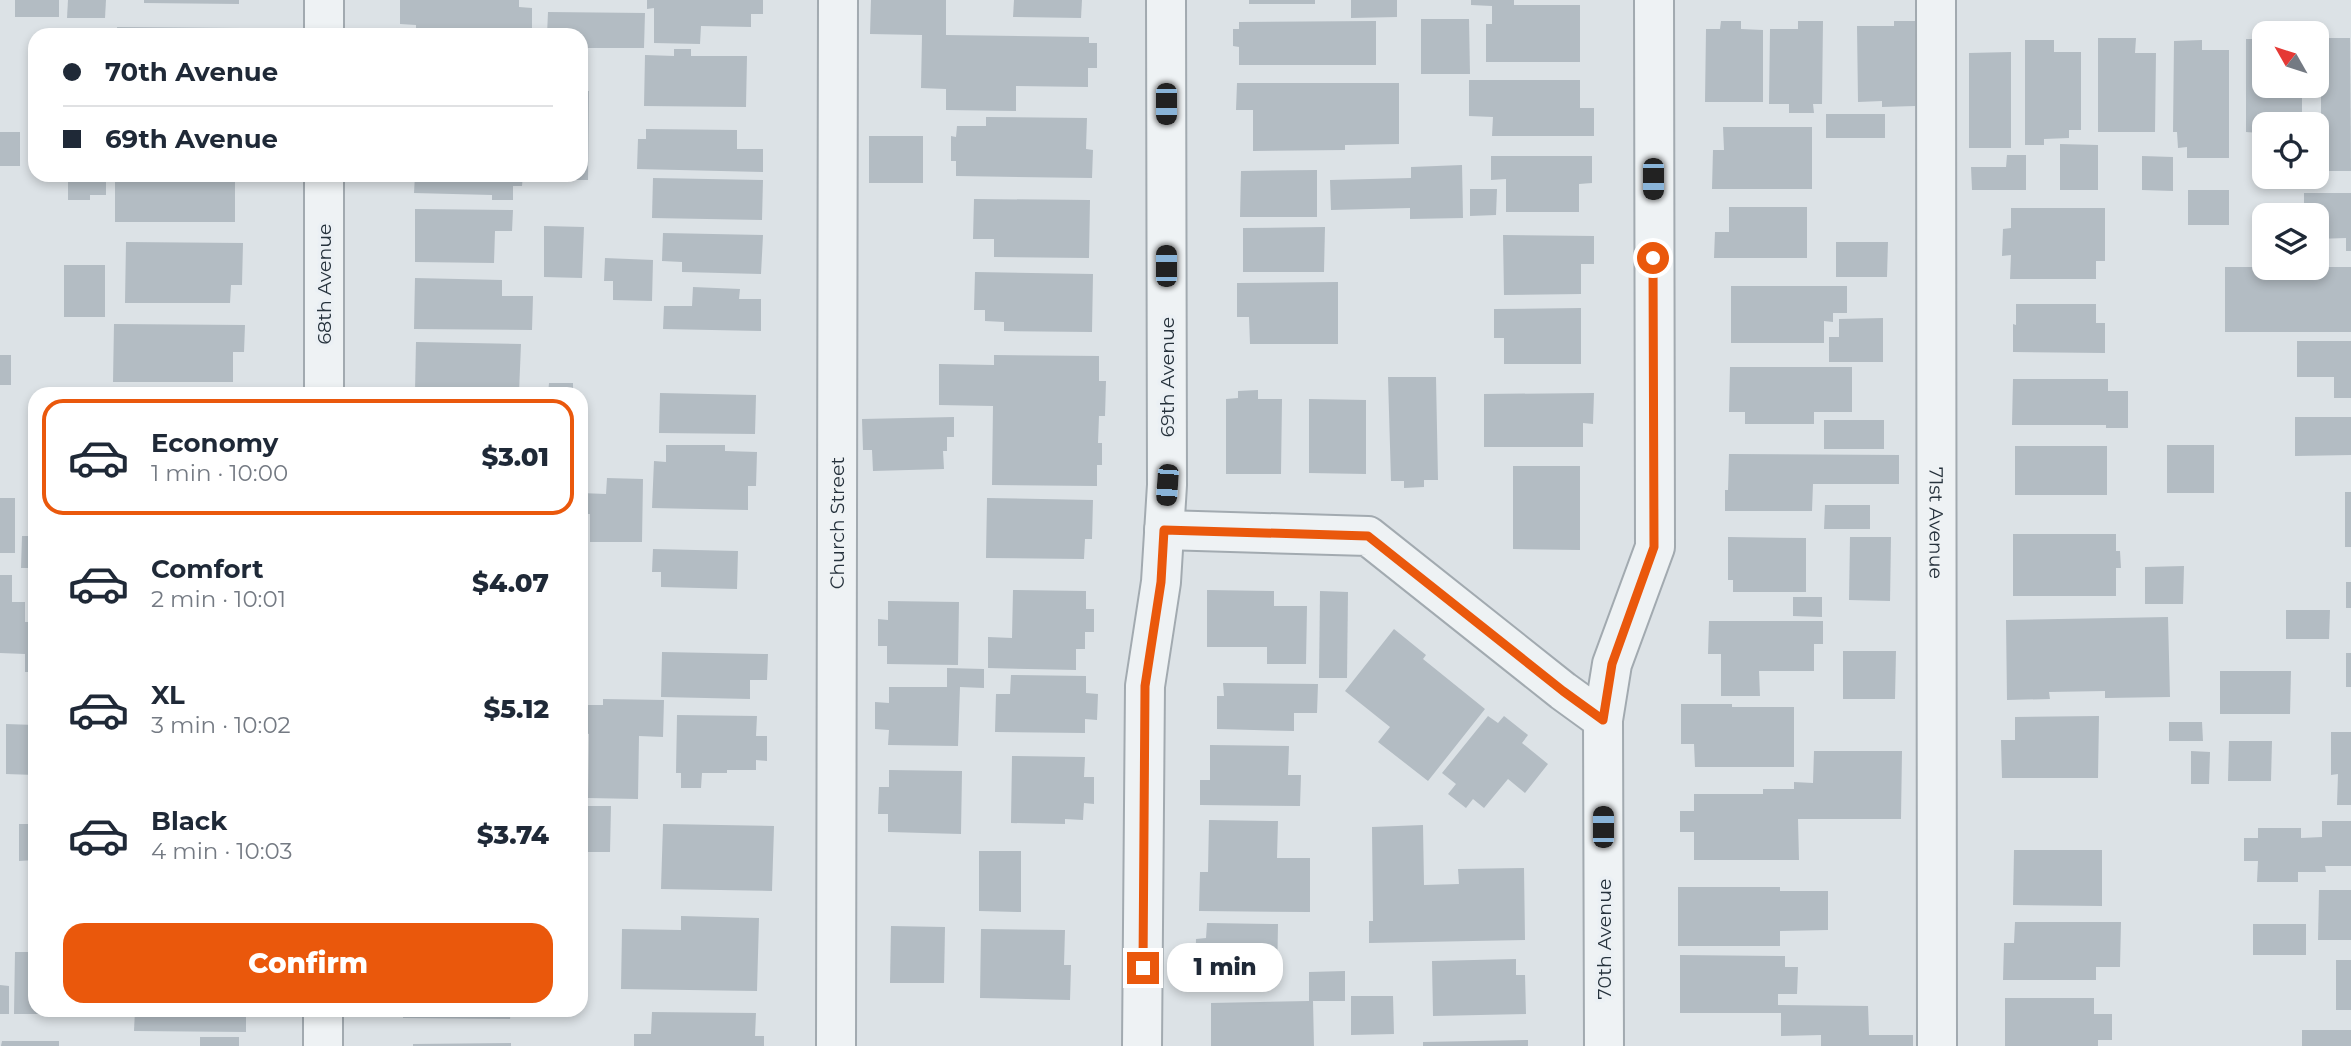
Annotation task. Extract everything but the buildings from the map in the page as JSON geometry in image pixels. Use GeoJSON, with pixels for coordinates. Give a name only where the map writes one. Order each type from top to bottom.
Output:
{"type":"FeatureCollection","features":[{"type":"Feature","properties":{"kind":"street"},"geometry":{"type":"LineString","coordinates":[[324,0],[324,28]]}},
{"type":"Feature","properties":{"kind":"street","name":"Church Street"},"geometry":{"type":"LineString","coordinates":[[836,1046],[838,0]]}},
{"type":"Feature","properties":{"kind":"street","name":"69th Avenue"},"geometry":{"type":"LineString","coordinates":[[1142,1046],[1145,686],[1161,582],[1167,485],[1166,0]]}},
{"type":"Feature","properties":{"kind":"street","name":"70th Avenue"},"geometry":{"type":"LineString","coordinates":[[1604,1046],[1603,720],[1612,664],[1654,547],[1654,0]]}},
{"type":"Feature","properties":{"kind":"street","name":"71st Avenue"},"geometry":{"type":"LineString","coordinates":[[1936,0],[1937,1046]]}},
{"type":"Feature","properties":{"kind":"street","name":"68th Avenue"},"geometry":{"type":"LineString","coordinates":[[324,182],[324,387]]}},
{"type":"Feature","properties":{"kind":"street"},"geometry":{"type":"LineString","coordinates":[[1164,530],[1368,536],[1603,720]]}},
{"type":"Feature","properties":{"kind":"street"},"geometry":{"type":"LineString","coordinates":[[323,1017],[323,1046]]}},
{"type":"Feature","properties":{"kind":"route"},"geometry":{"type":"LineString","coordinates":[[1143,968],[1145,686],[1161,582],[1164,530],[1368,536],[1603,720],[1612,664],[1654,547],[1653,258]]}}]}
